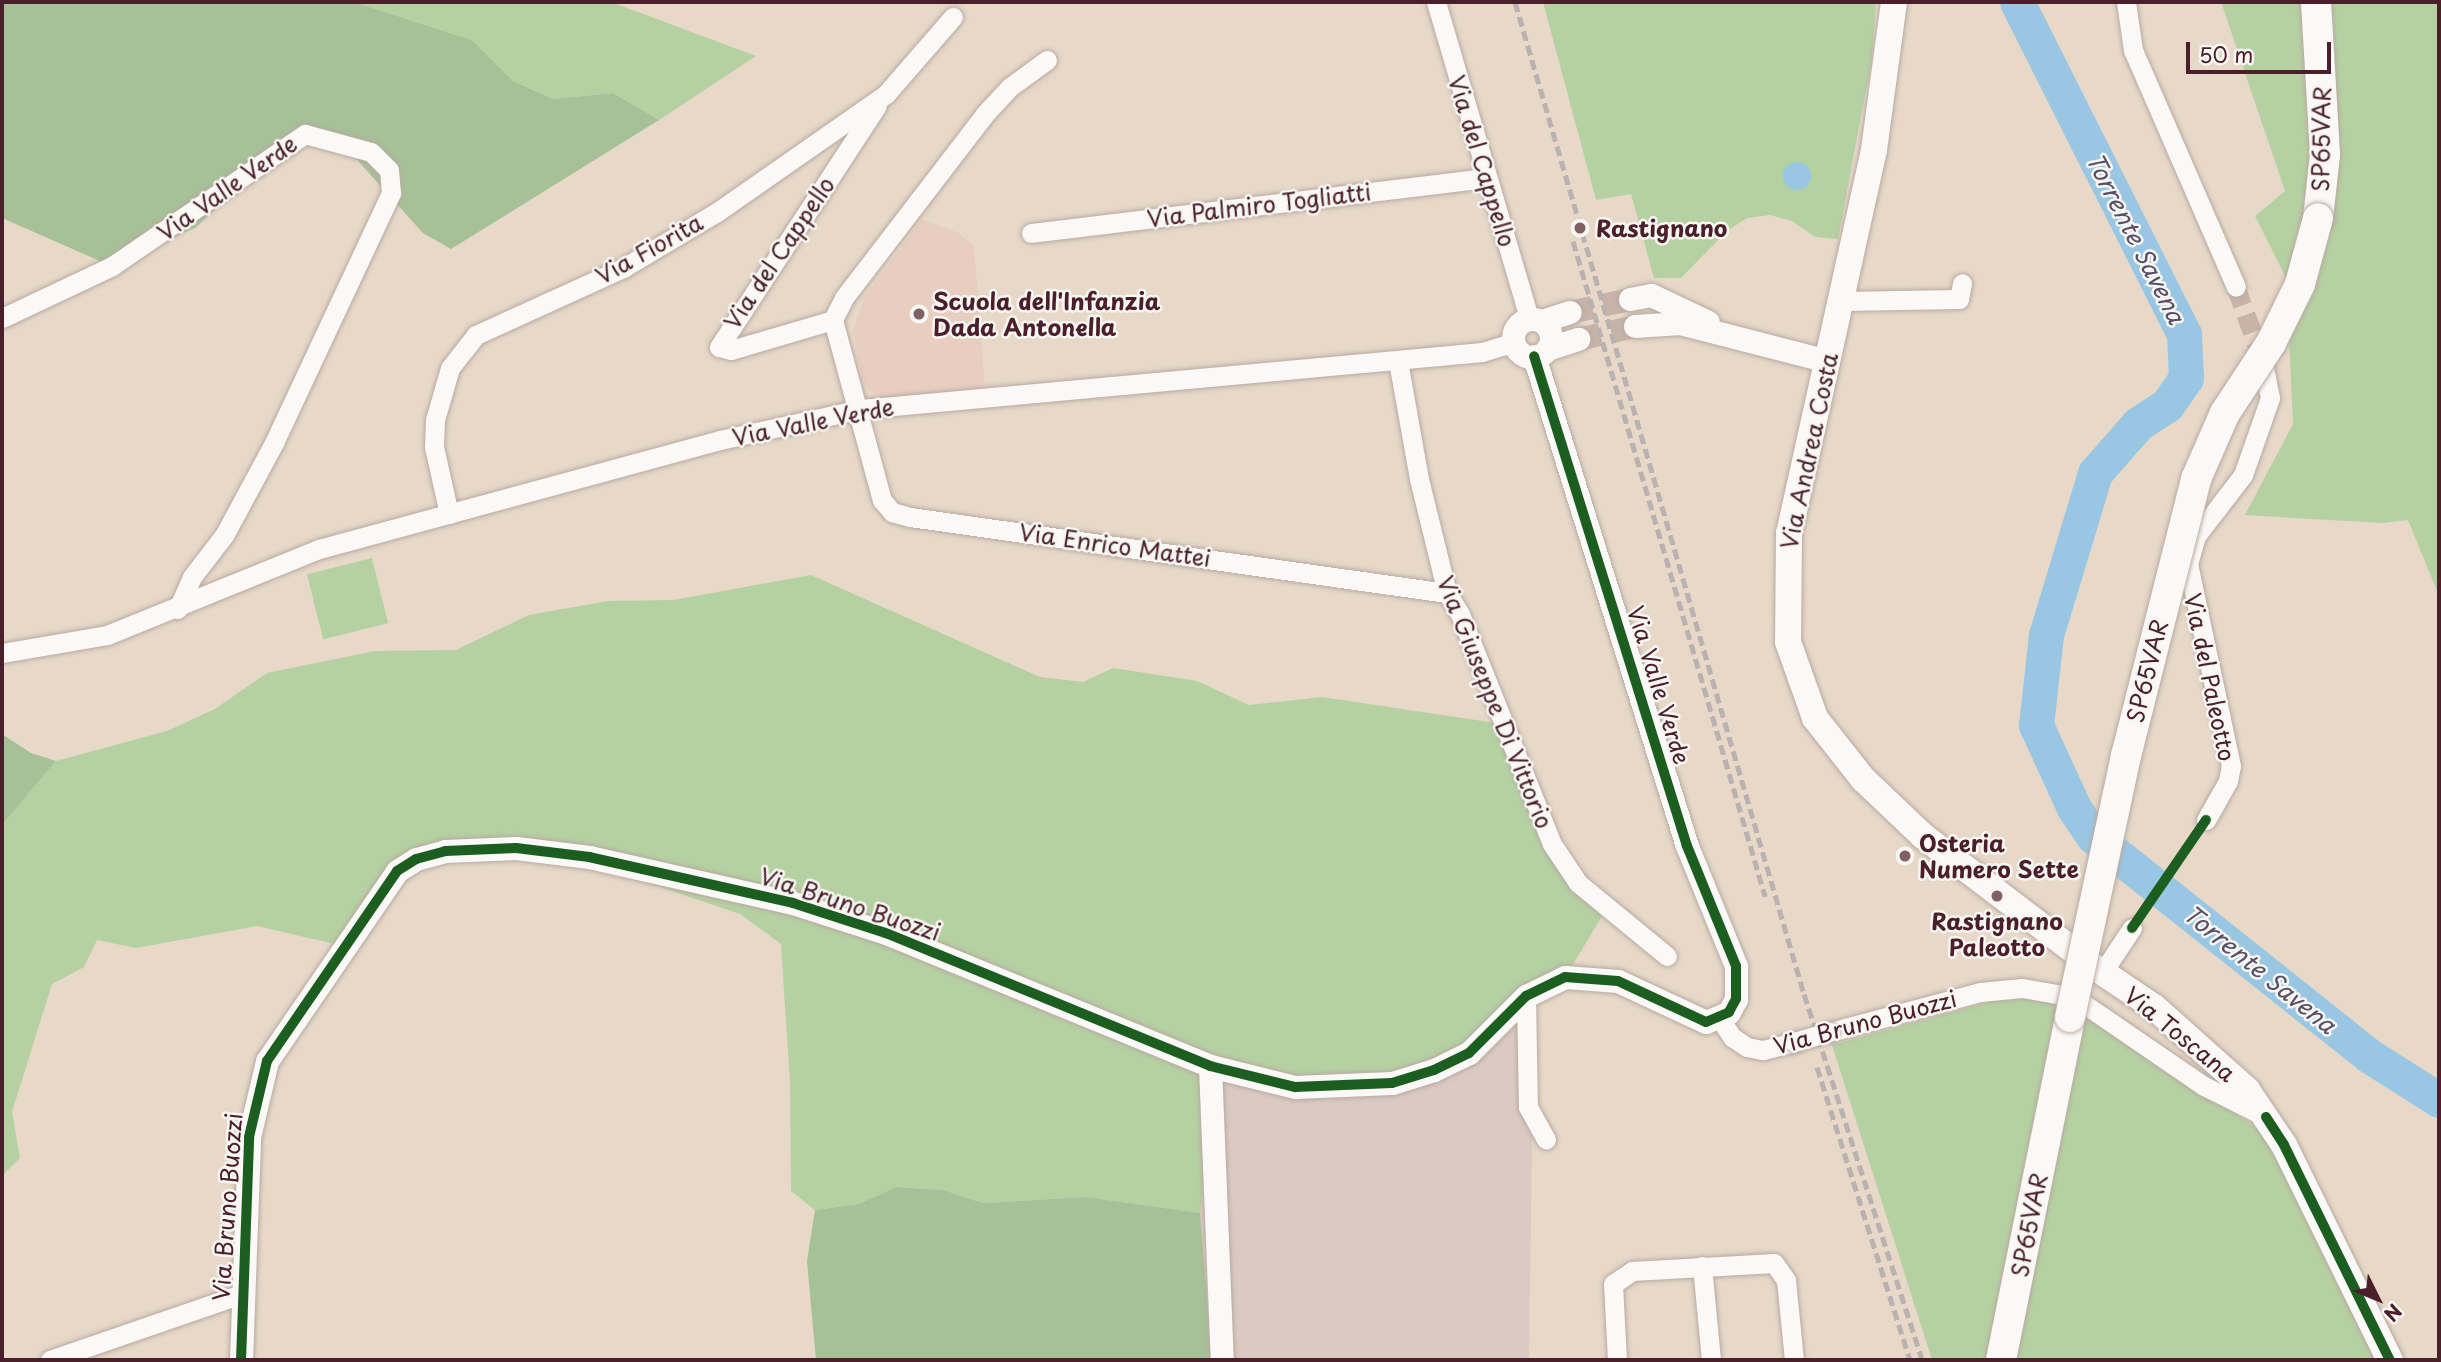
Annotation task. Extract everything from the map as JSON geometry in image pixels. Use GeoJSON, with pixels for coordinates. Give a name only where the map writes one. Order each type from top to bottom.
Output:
{"type":"FeatureCollection","features":[{"type":"Feature","properties":{"kind":"main road","name":"Via Andrea Costa"},"geometry":{"type":"LineString","coordinates":[[1894,2],[1880,119],[1789,533],[1785,574],[1788,642],[1803,695],[1834,746],[1890,806],[1969,873],[2089,963]]}},
{"type":"Feature","properties":{"kind":"main road","name":"SP65VAR"},"geometry":{"type":"LineString","coordinates":[[2001,1360],[2126,756],[2196,479],[2225,413],[2271,343],[2300,284],[2318,218],[2325,155],[2316,2]]}},
{"type":"Feature","properties":{"kind":"main road","name":"Via Toscana"},"geometry":{"type":"LineString","coordinates":[[2089,963],[2154,1007],[2218,1062],[2266,1117],[2390,1360]]}},
{"type":"Feature","properties":{"kind":"street","name":"Via del Cappello"},"geometry":{"type":"LineString","coordinates":[[1436,2],[1487,178],[1536,320]]}},
{"type":"Feature","properties":{"kind":"street"},"geometry":{"type":"LineString","coordinates":[[2126,2],[2133,50],[2236,287]]}},
{"type":"Feature","properties":{"kind":"street","name":"Via Fiorita"},"geometry":{"type":"LineString","coordinates":[[449,514],[434,447],[435,420],[450,368],[476,335],[623,268],[717,212],[886,94],[953,17]]}},
{"type":"Feature","properties":{"kind":"street"},"geometry":{"type":"LineString","coordinates":[[861,408],[833,320],[844,298],[985,114],[1010,87],[1047,60]]}},
{"type":"Feature","properties":{"kind":"street","name":"Via del Cappello"},"geometry":{"type":"LineString","coordinates":[[833,320],[731,349],[719,347],[886,94]]}},
{"type":"Feature","properties":{"kind":"street","name":"Via Valle Verde"},"geometry":{"type":"LineString","coordinates":[[2,318],[112,266],[305,134],[371,152],[389,170],[391,193],[285,421],[246,498],[192,577],[178,609]]}},
{"type":"Feature","properties":{"kind":"street","name":"Via Palmiro Togliatti"},"geometry":{"type":"LineString","coordinates":[[1031,233],[1487,178]]}},
{"type":"Feature","properties":{"kind":"street"},"geometry":{"type":"LineString","coordinates":[[1842,301],[1959,299],[1962,284]]}},
{"type":"Feature","properties":{"kind":"street"},"geometry":{"type":"LineString","coordinates":[[1630,299],[1651,295],[1676,303],[1726,332]]}},
{"type":"Feature","properties":{"kind":"street"},"geometry":{"type":"LineString","coordinates":[[1570,312],[1519,325],[1514,342],[1519,351],[1541,353],[1578,339]]}},
{"type":"Feature","properties":{"kind":"street","name":"Via Valle Verde"},"geometry":{"type":"LineString","coordinates":[[1536,320],[1550,331],[1541,353],[1687,846],[1736,966],[1736,999],[1720,1019]]}},
{"type":"Feature","properties":{"kind":"street"},"geometry":{"type":"LineString","coordinates":[[1635,326],[1681,323],[1726,332],[1828,360]]}},
{"type":"Feature","properties":{"kind":"street","name":"Via Valle Verde"},"geometry":{"type":"LineString","coordinates":[[2,653],[107,635],[178,609],[319,549],[720,440],[861,408],[1482,352],[1514,342]]}},
{"type":"Feature","properties":{"kind":"street","name":"Via Giuseppe Di Vittorio"},"geometry":{"type":"LineString","coordinates":[[1398,360],[1419,479],[1447,593],[1460,614],[1561,862],[1617,918],[1667,956]]}},
{"type":"Feature","properties":{"kind":"street","name":"Via del Paleotto"},"geometry":{"type":"LineString","coordinates":[[2206,820],[2228,781],[2231,766],[2188,564],[2196,536],[2243,475],[2270,398],[2264,366]]}},
{"type":"Feature","properties":{"kind":"street","name":"Via Enrico Mattei"},"geometry":{"type":"LineString","coordinates":[[861,408],[882,500],[892,512],[1447,593]]}},
{"type":"Feature","properties":{"kind":"street","name":"Via Bruno Buozzi"},"geometry":{"type":"LineString","coordinates":[[241,1360],[249,1137],[267,1061],[397,872],[415,859],[445,851],[516,848],[589,857],[793,904],[886,933],[1210,1066],[1296,1087],[1392,1083],[1434,1070],[1469,1053],[1526,996],[1551,980],[1599,978],[1618,981],[1692,1017],[1720,1019],[1732,1037],[1747,1047],[1763,1050],[1980,992],[2022,988],[2074,1006],[2204,1086],[2266,1117]]}},
{"type":"Feature","properties":{"kind":"street"},"geometry":{"type":"LineString","coordinates":[[2089,963],[2132,928]]}},
{"type":"Feature","properties":{"kind":"street"},"geometry":{"type":"LineString","coordinates":[[1526,996],[1528,1107],[1546,1139]]}},
{"type":"Feature","properties":{"kind":"street"},"geometry":{"type":"LineString","coordinates":[[1210,1066],[1223,1360]]}},
{"type":"Feature","properties":{"kind":"street"},"geometry":{"type":"LineString","coordinates":[[1617,1360],[1613,1284],[1632,1271],[1774,1263],[1786,1280],[1794,1360]]}},
{"type":"Feature","properties":{"kind":"street"},"geometry":{"type":"LineString","coordinates":[[1702,1266],[1711,1360]]}},
{"type":"Feature","properties":{"kind":"street"},"geometry":{"type":"LineString","coordinates":[[50,1360],[242,1294]]}},
{"type":"Feature","properties":{"kind":"shaded area","name":"Scuola dell'Infanzia Dada Antonella"},"geometry":{"type":"Polygon","coordinates":[[[922,219],[957,232],[974,246],[985,388],[881,400],[864,385],[853,331],[864,298],[922,219]]]}},
{"type":"Feature","properties":{"kind":"shaded area"},"geometry":{"type":"Polygon","coordinates":[[[1526,1012],[1533,1082],[1529,1360],[1212,1360],[1200,1213],[1221,1072],[1526,1012]]]}},
{"type":"Feature","properties":{"kind":"green space"},"geometry":{"type":"Polygon","coordinates":[[[2,2],[354,2],[472,40],[513,81],[553,99],[613,93],[659,120],[451,249],[423,233],[351,153],[309,143],[267,161],[195,228],[109,265],[2,218],[2,2]]]}},
{"type":"Feature","properties":{"kind":"green space"},"geometry":{"type":"Polygon","coordinates":[[[354,2],[611,2],[756,56],[659,120],[613,93],[553,99],[513,81],[472,40],[354,2]]]}},
{"type":"Feature","properties":{"kind":"green space"},"geometry":{"type":"Polygon","coordinates":[[[1543,2],[1876,2],[1872,58],[1838,239],[1815,237],[1792,221],[1770,215],[1747,218],[1727,231],[1681,278],[1654,278],[1631,194],[1596,200],[1543,2]]]}},
{"type":"Feature","properties":{"kind":"green space"},"geometry":{"type":"Polygon","coordinates":[[[2221,2],[2439,2],[2439,596],[2408,520],[2382,523],[2245,515],[2293,424],[2286,278],[2255,216],[2285,191],[2221,2]]]}},
{"type":"Feature","properties":{"kind":"green space"},"geometry":{"type":"Polygon","coordinates":[[[372,558],[388,623],[323,639],[307,574],[372,558]]]}},
{"type":"Feature","properties":{"kind":"green space"},"geometry":{"type":"Polygon","coordinates":[[[811,575],[1040,677],[1083,682],[1113,668],[1197,681],[1249,705],[1322,697],[1496,723],[1523,782],[1604,913],[1570,969],[1468,1062],[1362,1087],[1221,1072],[1200,1213],[1086,1197],[983,1203],[943,1190],[896,1187],[859,1204],[815,1210],[791,1191],[790,1082],[781,944],[740,914],[607,869],[466,854],[425,862],[393,884],[348,947],[257,926],[136,948],[97,940],[84,967],[52,984],[12,1112],[20,1158],[2,1176],[2,825],[56,761],[167,731],[215,709],[267,673],[375,651],[456,650],[529,615],[608,601],[673,600],[811,575]]]}},
{"type":"Feature","properties":{"kind":"green space"},"geometry":{"type":"Polygon","coordinates":[[[2,734],[31,753],[56,761],[2,825],[2,734]]]}},
{"type":"Feature","properties":{"kind":"green space"},"geometry":{"type":"Polygon","coordinates":[[[2018,994],[2067,999],[2264,1133],[2375,1360],[1932,1360],[1832,1045],[2018,994]]]}},
{"type":"Feature","properties":{"kind":"green space"},"geometry":{"type":"Polygon","coordinates":[[[896,1187],[943,1190],[983,1203],[1086,1197],[1200,1213],[1212,1360],[816,1360],[807,1261],[815,1210],[859,1204],[896,1187]]]}},
{"type":"Feature","properties":{"kind":"water"},"geometry":{"type":"Polygon","coordinates":[[[1797,162],[1807,166],[1811,176],[1807,186],[1797,190],[1787,186],[1783,176],[1787,166],[1797,162]]]}},
{"type":"Feature","properties":{"kind":"waterway","name":"Torrente Savena"},"geometry":{"type":"LineString","coordinates":[[2017,2],[2184,334],[2186,378],[2167,405],[2138,424],[2095,473],[2046,635],[2036,725],[2074,808],[2093,836],[2368,1055],[2439,1100]]}},
{"type":"Feature","properties":{"kind":"tunnel"},"geometry":{"type":"LineString","coordinates":[[2236,287],[2263,361]]}},
{"type":"Feature","properties":{"kind":"tunnel"},"geometry":{"type":"LineString","coordinates":[[1570,312],[1630,299]]}},
{"type":"Feature","properties":{"kind":"tunnel"},"geometry":{"type":"LineString","coordinates":[[1578,339],[1635,326]]}},
{"type":"Feature","properties":{"kind":"railway"},"geometry":{"type":"LineString","coordinates":[[1515,2],[1804,994],[1922,1360]]}},
{"type":"Feature","properties":{"kind":"railway"},"geometry":{"type":"LineString","coordinates":[[1573,241],[1765,896]]}},
{"type":"Feature","properties":{"kind":"railway"},"geometry":{"type":"LineString","coordinates":[[1817,1067],[1910,1360]]}},
{"type":"Feature","properties":{"kind":"cycle path"},"geometry":{"type":"LineString","coordinates":[[241,1360],[249,1137],[267,1061],[397,871],[416,859],[445,851],[516,848],[589,857],[793,903],[886,933],[1210,1066],[1295,1087],[1392,1083],[1434,1070],[1469,1053],[1526,996],[1565,977],[1618,981],[1706,1022],[1729,1012],[1736,999],[1736,966],[1687,846],[1534,356]]}},
{"type":"Feature","properties":{"kind":"cycle path"},"geometry":{"type":"LineString","coordinates":[[2132,928],[2206,820]]}},
{"type":"Feature","properties":{"kind":"cycle path"},"geometry":{"type":"LineString","coordinates":[[2266,1117],[2284,1145],[2390,1360]]}},
{"type":"Feature","properties":{"kind":"place","name":"Rastignano"},"geometry":{"type":"Point","coordinates":[1580,228]}},
{"type":"Feature","properties":{"kind":"place","name":"Scuola dell'Infanzia Dada Antonella"},"geometry":{"type":"Point","coordinates":[919,314]}},
{"type":"Feature","properties":{"kind":"place","name":"Osteria Numero Sette"},"geometry":{"type":"Point","coordinates":[1905,856]}},
{"type":"Feature","properties":{"kind":"place","name":"Rastignano Paleotto"},"geometry":{"type":"Point","coordinates":[1997,896]}}]}
